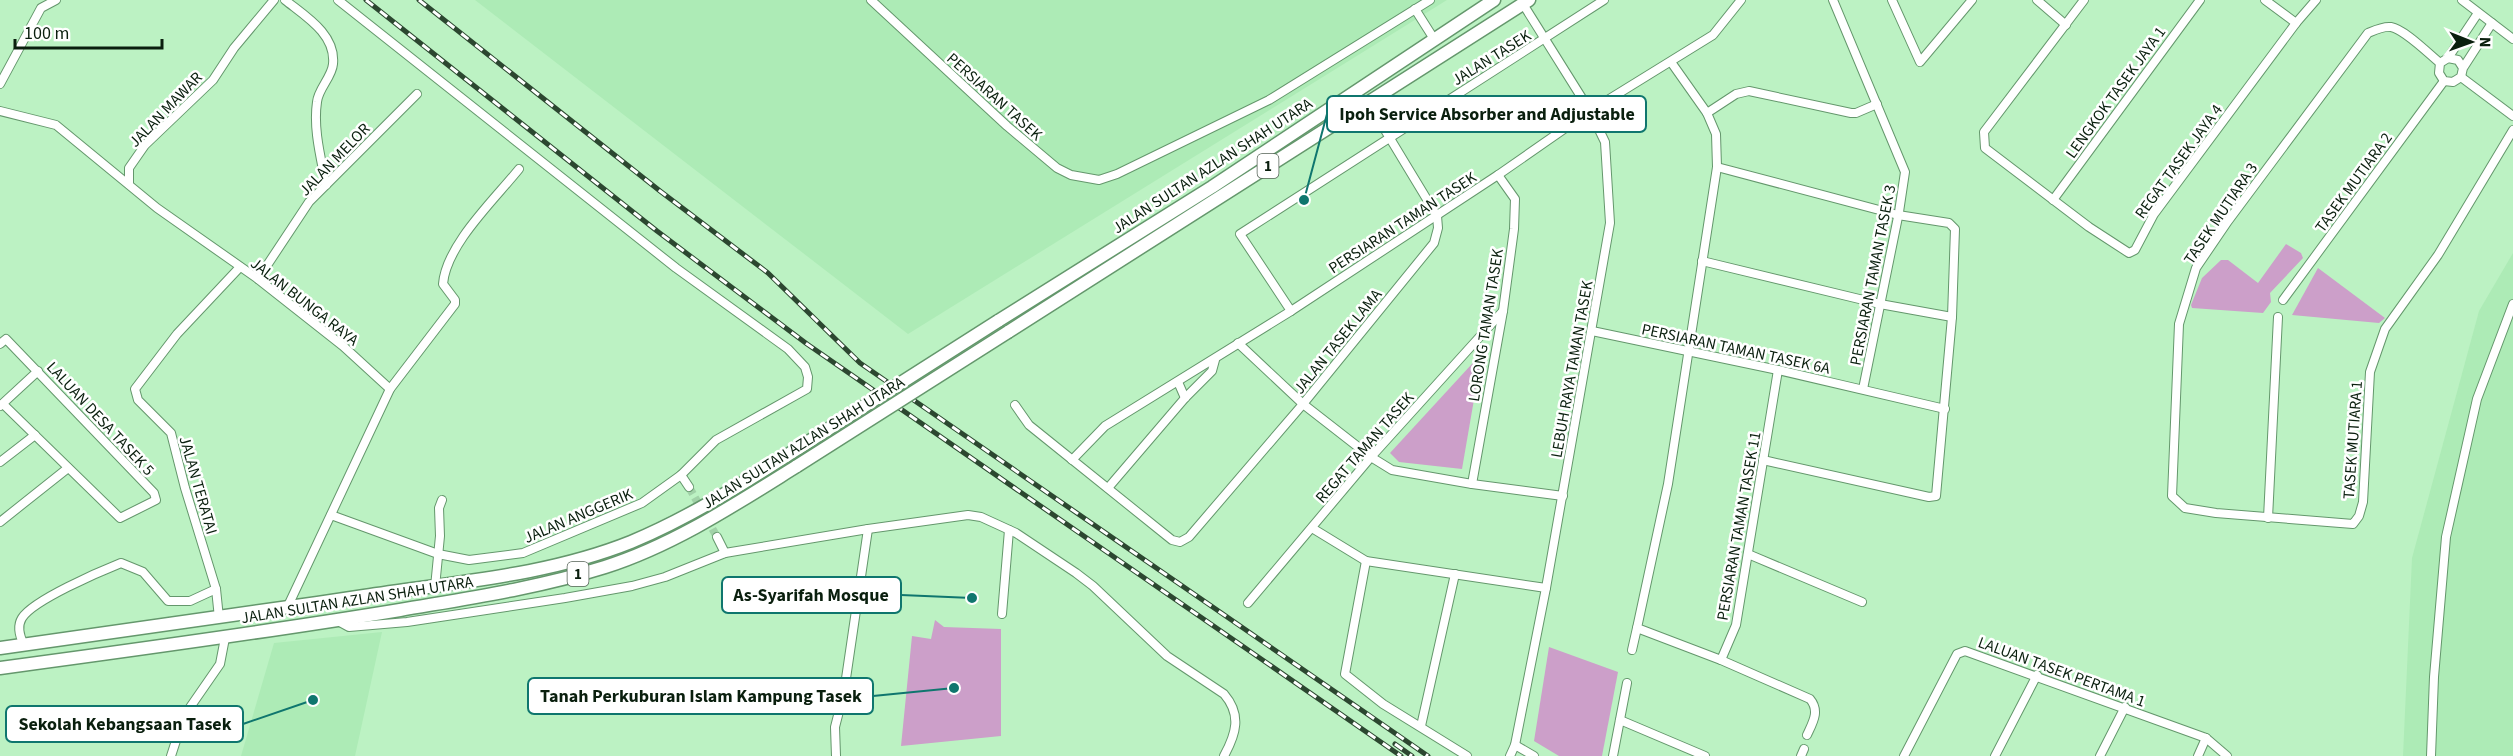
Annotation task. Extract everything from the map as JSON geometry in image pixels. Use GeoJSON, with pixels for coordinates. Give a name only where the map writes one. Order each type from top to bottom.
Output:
{"type":"FeatureCollection","features":[{"type":"Feature","properties":{"kind":"main road","name":"JALAN SULTAN AZLAN SHAH UTARA"},"geometry":{"type":"LineString","coordinates":[[0,648],[516,574],[576,560],[630,542],[681,519],[786,456],[1221,180],[1494,0]]}},
{"type":"Feature","properties":{"kind":"main road","name":"JALAN SULTAN AZLAN SHAH UTARA"},"geometry":{"type":"LineString","coordinates":[[0,668],[336,621],[538,584],[606,567],[669,540],[712,518],[797,466],[1526,2]]}},
{"type":"Feature","properties":{"kind":"street"},"geometry":{"type":"LineString","coordinates":[[0,84],[41,8],[56,0]]}},
{"type":"Feature","properties":{"kind":"street","name":"JALAN MAWAR"},"geometry":{"type":"LineString","coordinates":[[129,184],[129,168],[145,145],[213,80],[234,48],[274,0]]}},
{"type":"Feature","properties":{"kind":"street"},"geometry":{"type":"LineString","coordinates":[[285,0],[311,21],[328,39],[333,64],[317,98],[315,112],[326,185]]}},
{"type":"Feature","properties":{"kind":"street","name":"JALAN ANGGERIK"},"geometry":{"type":"LineString","coordinates":[[331,515],[438,554],[469,560],[522,553],[642,504],[681,475],[716,440],[807,389],[808,377],[805,367],[788,349],[676,268],[338,0]]}},
{"type":"Feature","properties":{"kind":"street","name":"PERSIARAN TASEK"},"geometry":{"type":"LineString","coordinates":[[871,0],[1007,126],[1057,168],[1071,175],[1099,180],[1116,174],[1269,100],[1415,9]]}},
{"type":"Feature","properties":{"kind":"street"},"geometry":{"type":"LineString","coordinates":[[1430,0],[1415,9],[1434,39]]}},
{"type":"Feature","properties":{"kind":"street","name":"JALAN TASEK"},"geometry":{"type":"LineString","coordinates":[[1291,311],[1240,234],[1604,0]]}},
{"type":"Feature","properties":{"kind":"street","name":"PERSIARAN TAMAN TASEK"},"geometry":{"type":"LineString","coordinates":[[1072,460],[1105,426],[1215,360],[1437,216],[1590,111],[1713,35],[1741,0]]}},
{"type":"Feature","properties":{"kind":"street","name":"PERSIARAN TAMAN TASEK 3"},"geometry":{"type":"LineString","coordinates":[[1833,0],[1905,172],[1863,389]]}},
{"type":"Feature","properties":{"kind":"street"},"geometry":{"type":"LineString","coordinates":[[1892,0],[1920,62],[1972,0]]}},
{"type":"Feature","properties":{"kind":"street"},"geometry":{"type":"LineString","coordinates":[[2037,0],[2066,25],[2084,0]]}},
{"type":"Feature","properties":{"kind":"street","name":"LENGKOK TASEK JAYA 1"},"geometry":{"type":"LineString","coordinates":[[2053,200],[2200,0]]}},
{"type":"Feature","properties":{"kind":"street"},"geometry":{"type":"LineString","coordinates":[[2265,0],[2296,22],[2316,0]]}},
{"type":"Feature","properties":{"kind":"street"},"geometry":{"type":"LineString","coordinates":[[2462,0],[2513,39]]}},
{"type":"Feature","properties":{"kind":"street","name":"LEBUH RAYA TAMAN TASEK"},"geometry":{"type":"LineString","coordinates":[[1510,756],[1515,744],[1546,588],[1610,222],[1607,148],[1590,111],[1545,39],[1526,2]]}},
{"type":"Feature","properties":{"kind":"street"},"geometry":{"type":"LineString","coordinates":[[2478,13],[2448,58],[2440,63],[2439,73],[2444,81],[2453,82],[2461,77],[2463,68],[2492,24]]}},
{"type":"Feature","properties":{"kind":"street","name":"REGAT TASEK JAYA 4"},"geometry":{"type":"LineString","coordinates":[[2066,25],[1984,132],[1983,142],[1985,148],[2053,200],[2125,253],[2132,253],[2154,214],[2296,22]]}},
{"type":"Feature","properties":{"kind":"street","name":"TASEK MUTIARA 3"},"geometry":{"type":"LineString","coordinates":[[2268,518],[2185,508],[2172,496],[2179,324],[2196,268],[2233,214],[2368,33],[2378,28],[2391,27],[2400,31],[2440,63]]}},
{"type":"Feature","properties":{"kind":"street"},"geometry":{"type":"LineString","coordinates":[[2448,58],[2458,60],[2463,68]]}},
{"type":"Feature","properties":{"kind":"street"},"geometry":{"type":"LineString","coordinates":[[1632,650],[1662,516],[1718,167],[1716,134],[1707,112],[1671,62]]}},
{"type":"Feature","properties":{"kind":"street"},"geometry":{"type":"LineString","coordinates":[[2461,77],[2513,116]]}},
{"type":"Feature","properties":{"kind":"street","name":"TASEK MUTIARA 2"},"geometry":{"type":"LineString","coordinates":[[2283,300],[2444,81]]}},
{"type":"Feature","properties":{"kind":"street"},"geometry":{"type":"LineString","coordinates":[[1707,112],[1736,94],[1749,91],[1851,113],[1877,104]]}},
{"type":"Feature","properties":{"kind":"street","name":"JALAN MELOR"},"geometry":{"type":"LineString","coordinates":[[258,279],[309,202],[417,94]]}},
{"type":"Feature","properties":{"kind":"street"},"geometry":{"type":"LineString","coordinates":[[1368,102],[1437,216]]}},
{"type":"Feature","properties":{"kind":"street","name":"JALAN BUNGA RAYA"},"geometry":{"type":"LineString","coordinates":[[0,111],[56,125],[157,208],[258,279],[343,346],[390,389]]}},
{"type":"Feature","properties":{"kind":"street","name":"TASEK MUTIARA 1"},"geometry":{"type":"LineString","coordinates":[[2268,518],[2346,525],[2353,524],[2359,516],[2363,502],[2370,372],[2385,329],[2438,255],[2513,130]]}},
{"type":"Feature","properties":{"kind":"street"},"geometry":{"type":"LineString","coordinates":[[1718,167],[1898,215],[1949,223],[1954,226],[1952,317],[1936,496],[1929,497],[1763,460]]}},
{"type":"Feature","properties":{"kind":"street"},"geometry":{"type":"LineString","coordinates":[[287,608],[390,389],[454,304],[455,300],[443,284],[444,270],[464,236],[519,169]]}},
{"type":"Feature","properties":{"kind":"street","name":"LORONG TAMAN TASEK"},"geometry":{"type":"LineString","coordinates":[[1472,484],[1503,311],[1516,208],[1511,192],[1498,175]]}},
{"type":"Feature","properties":{"kind":"street","name":"JALAN TASEK LAMA"},"geometry":{"type":"LineString","coordinates":[[1108,488],[1172,540],[1180,542],[1189,537],[1303,404],[1434,243],[1438,228],[1437,216]]}},
{"type":"Feature","properties":{"kind":"street"},"geometry":{"type":"LineString","coordinates":[[1702,261],[1880,304],[1952,317]]}},
{"type":"Feature","properties":{"kind":"street","name":"JALAN TERATAI"},"geometry":{"type":"LineString","coordinates":[[219,618],[216,589],[171,434],[138,400],[135,389],[177,334],[240,267]]}},
{"type":"Feature","properties":{"kind":"street"},"geometry":{"type":"LineString","coordinates":[[2432,756],[2432,723],[2446,537],[2477,399],[2513,303]]}},
{"type":"Feature","properties":{"kind":"street","name":"REGAT TAMAN TASEK"},"geometry":{"type":"LineString","coordinates":[[1248,603],[1371,458],[1503,311]]}},
{"type":"Feature","properties":{"kind":"street"},"geometry":{"type":"LineString","coordinates":[[2268,518],[2278,317]]}},
{"type":"Feature","properties":{"kind":"street","name":"PERSIARAN TAMAN TASEK 6A"},"geometry":{"type":"LineString","coordinates":[[1592,331],[1778,370],[1945,409]]}},
{"type":"Feature","properties":{"kind":"street","name":"LALUAN DESA TASEK 5"},"geometry":{"type":"LineString","coordinates":[[1,405],[120,518],[156,500],[154,493],[38,371],[3,342]]}},
{"type":"Feature","properties":{"kind":"street"},"geometry":{"type":"LineString","coordinates":[[1238,344],[1303,404],[1371,458],[1392,470],[1472,484],[1563,496]]}},
{"type":"Feature","properties":{"kind":"street"},"geometry":{"type":"LineString","coordinates":[[1015,405],[1029,425],[1108,488],[1185,398],[1212,371],[1215,360]]}},
{"type":"Feature","properties":{"kind":"street","name":"PERSIARAN TAMAN TASEK 11"},"geometry":{"type":"LineString","coordinates":[[1722,660],[1736,624],[1778,370]]}},
{"type":"Feature","properties":{"kind":"street"},"geometry":{"type":"LineString","coordinates":[[1,405],[38,371]]}},
{"type":"Feature","properties":{"kind":"street"},"geometry":{"type":"LineString","coordinates":[[1178,382],[1185,398]]}},
{"type":"Feature","properties":{"kind":"street"},"geometry":{"type":"LineString","coordinates":[[0,462],[34,435]]}},
{"type":"Feature","properties":{"kind":"street"},"geometry":{"type":"LineString","coordinates":[[0,522],[68,468]]}},
{"type":"Feature","properties":{"kind":"street"},"geometry":{"type":"LineString","coordinates":[[681,475],[689,487]]}},
{"type":"Feature","properties":{"kind":"street"},"geometry":{"type":"LineString","coordinates":[[435,587],[439,508],[442,500]]}},
{"type":"Feature","properties":{"kind":"street"},"geometry":{"type":"LineString","coordinates":[[336,621],[349,627],[399,622],[632,586],[665,578],[725,553],[968,515],[981,517],[1009,530],[1093,586],[1167,656],[1224,694],[1231,702],[1237,724],[1224,756]]}},
{"type":"Feature","properties":{"kind":"street"},"geometry":{"type":"LineString","coordinates":[[1312,528],[1366,561],[1546,588]]}},
{"type":"Feature","properties":{"kind":"street"},"geometry":{"type":"LineString","coordinates":[[836,756],[835,727],[844,692],[867,529]]}},
{"type":"Feature","properties":{"kind":"street"},"geometry":{"type":"LineString","coordinates":[[1002,614],[1009,530]]}},
{"type":"Feature","properties":{"kind":"street"},"geometry":{"type":"LineString","coordinates":[[717,537],[725,553]]}},
{"type":"Feature","properties":{"kind":"street"},"geometry":{"type":"LineString","coordinates":[[1748,554],[1862,602]]}},
{"type":"Feature","properties":{"kind":"street"},"geometry":{"type":"LineString","coordinates":[[1366,561],[1345,674],[1383,704],[1467,756]]}},
{"type":"Feature","properties":{"kind":"street"},"geometry":{"type":"LineString","coordinates":[[24,645],[19,634],[22,618],[37,606],[88,577],[121,563],[143,572],[168,601],[190,602],[216,589]]}},
{"type":"Feature","properties":{"kind":"street"},"geometry":{"type":"LineString","coordinates":[[1421,726],[1455,574]]}},
{"type":"Feature","properties":{"kind":"street"},"geometry":{"type":"LineString","coordinates":[[399,622],[417,607]]}},
{"type":"Feature","properties":{"kind":"street"},"geometry":{"type":"LineString","coordinates":[[1637,628],[1722,660],[1810,699],[1815,705],[1816,713],[1807,735]]}},
{"type":"Feature","properties":{"kind":"street"},"geometry":{"type":"LineString","coordinates":[[171,756],[184,716],[220,664],[225,638]]}},
{"type":"Feature","properties":{"kind":"street","name":"LALUAN TASEK PERTAMA 1"},"geometry":{"type":"LineString","coordinates":[[1904,756],[1958,654],[1965,651],[2037,675],[2206,738],[2227,756]]}},
{"type":"Feature","properties":{"kind":"street"},"geometry":{"type":"LineString","coordinates":[[1995,756],[2037,675]]}},
{"type":"Feature","properties":{"kind":"street"},"geometry":{"type":"LineString","coordinates":[[1613,756],[1627,683]]}},
{"type":"Feature","properties":{"kind":"street"},"geometry":{"type":"LineString","coordinates":[[2100,756],[2125,707]]}},
{"type":"Feature","properties":{"kind":"street"},"geometry":{"type":"LineString","coordinates":[[1620,720],[1705,756]]}},
{"type":"Feature","properties":{"kind":"street"},"geometry":{"type":"LineString","coordinates":[[2198,756],[2206,738]]}},
{"type":"Feature","properties":{"kind":"street"},"geometry":{"type":"LineString","coordinates":[[1515,744],[1534,756]]}},
{"type":"Feature","properties":{"kind":"shaded area"},"geometry":{"type":"Polygon","coordinates":[[[475,0],[1447,0],[908,334],[475,0]]]}},
{"type":"Feature","properties":{"kind":"shaded area"},"geometry":{"type":"Polygon","coordinates":[[[2286,244],[2301,253],[2303,258],[2270,293],[2271,302],[2263,313],[2192,308],[2191,305],[2202,278],[2221,260],[2228,260],[2258,283],[2286,244]]]}},
{"type":"Feature","properties":{"kind":"shaded area"},"geometry":{"type":"Polygon","coordinates":[[[2513,253],[2513,756],[2403,756],[2412,558],[2479,311],[2513,253]]]}},
{"type":"Feature","properties":{"kind":"shaded area"},"geometry":{"type":"Polygon","coordinates":[[[2318,268],[2385,318],[2379,323],[2292,315],[2318,268]]]}},
{"type":"Feature","properties":{"kind":"shaded area"},"geometry":{"type":"Polygon","coordinates":[[[1482,353],[1462,469],[1399,462],[1390,453],[1482,353]]]}},
{"type":"Feature","properties":{"kind":"shaded area"},"geometry":{"type":"Polygon","coordinates":[[[935,620],[944,627],[1001,629],[1001,736],[901,746],[912,636],[931,639],[935,620]]]}},
{"type":"Feature","properties":{"kind":"shaded area"},"geometry":{"type":"Polygon","coordinates":[[[382,632],[355,756],[241,756],[274,643],[382,632]]]}},
{"type":"Feature","properties":{"kind":"shaded area"},"geometry":{"type":"Polygon","coordinates":[[[1549,647],[1618,672],[1602,756],[1559,756],[1534,741],[1549,647]]]}},
{"type":"Feature","properties":{"kind":"tunnel"},"geometry":{"type":"LineString","coordinates":[[689,487],[717,537]]}},
{"type":"Feature","properties":{"kind":"railway"},"geometry":{"type":"LineString","coordinates":[[366,0],[657,231],[807,344],[1401,756]]}},
{"type":"Feature","properties":{"kind":"railway"},"geometry":{"type":"LineString","coordinates":[[419,0],[660,191],[768,273],[860,363],[1428,756]]}},
{"type":"Feature","properties":{"kind":"railway"},"geometry":{"type":"LineString","coordinates":[[1395,744],[1412,756]]}},
{"type":"Feature","properties":{"kind":"place","name":"Ipoh Service Absorber and Adjustable"},"geometry":{"type":"Point","coordinates":[1304,200]}},
{"type":"Feature","properties":{"kind":"place","name":"As-Syarifah Mosque"},"geometry":{"type":"Point","coordinates":[972,598]}},
{"type":"Feature","properties":{"kind":"place","name":"Tanah Perkuburan Islam Kampung Tasek"},"geometry":{"type":"Point","coordinates":[954,688]}},
{"type":"Feature","properties":{"kind":"place","name":"Sekolah Kebangsaan Tasek"},"geometry":{"type":"Point","coordinates":[313,700]}}]}
